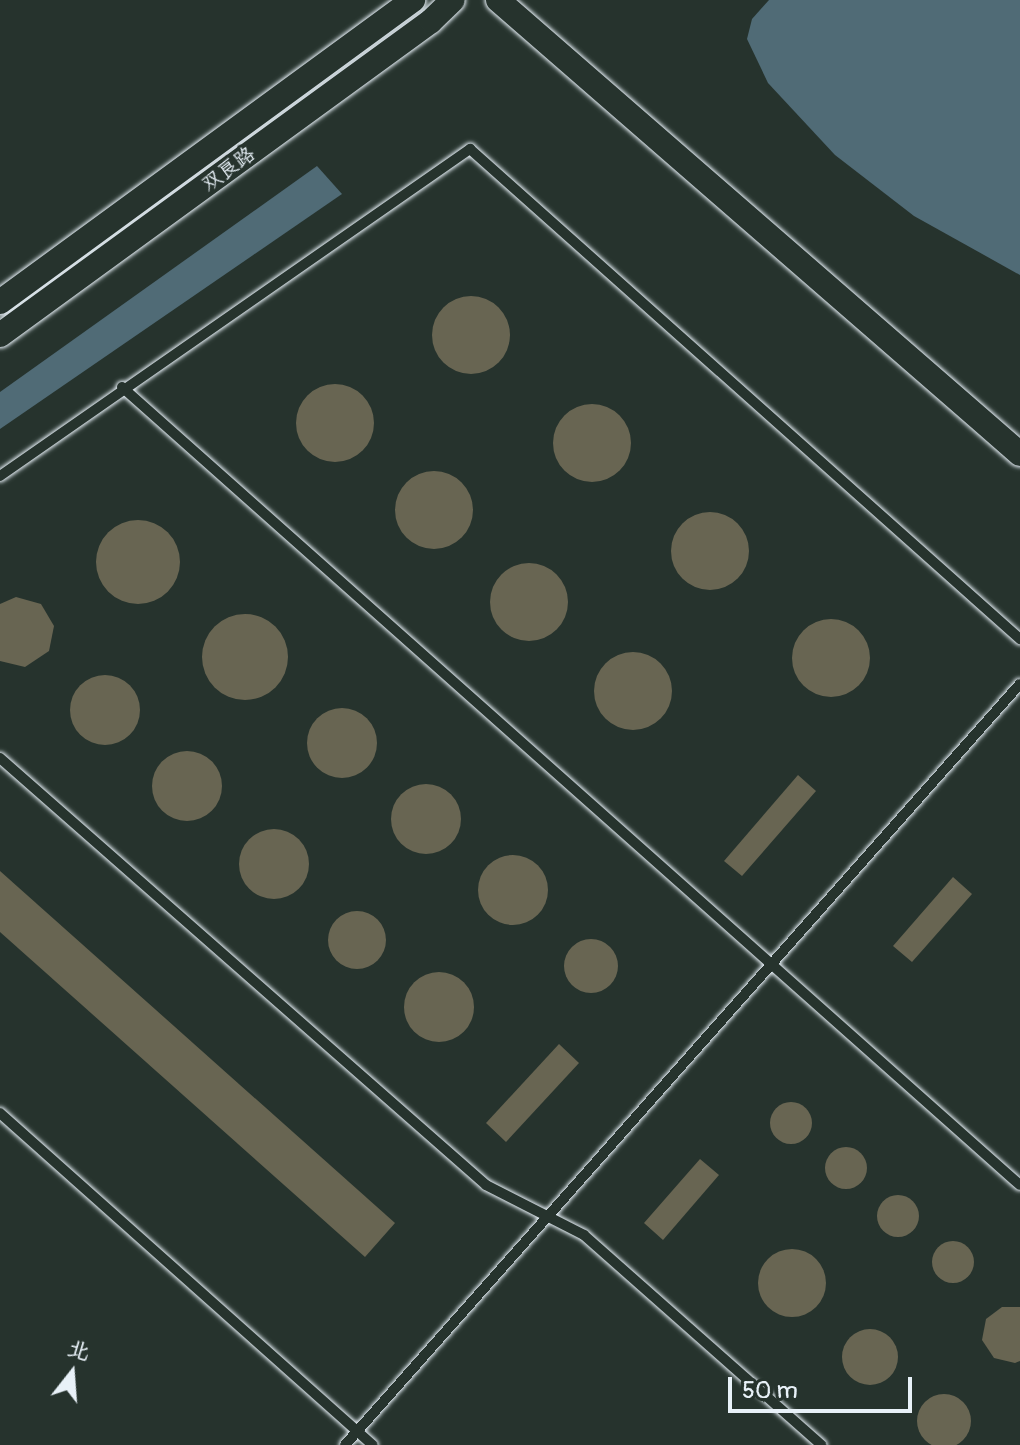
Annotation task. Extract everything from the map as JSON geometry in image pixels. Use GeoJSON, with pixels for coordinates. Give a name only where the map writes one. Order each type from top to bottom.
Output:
{"type":"FeatureCollection","features":[{"type":"Feature","properties":{"kind":"street","name":"双良路"},"geometry":{"type":"LineString","coordinates":[[0,302],[413,0]]}},
{"type":"Feature","properties":{"kind":"street","name":"双良路"},"geometry":{"type":"LineString","coordinates":[[0,335],[431,21],[453,0]]}},
{"type":"Feature","properties":{"kind":"street"},"geometry":{"type":"LineString","coordinates":[[498,0],[1020,454]]}},
{"type":"Feature","properties":{"kind":"lane"},"geometry":{"type":"LineString","coordinates":[[0,476],[122,387],[470,149],[1020,639]]}},
{"type":"Feature","properties":{"kind":"lane"},"geometry":{"type":"LineString","coordinates":[[122,387],[1020,1185]]}},
{"type":"Feature","properties":{"kind":"lane"},"geometry":{"type":"LineString","coordinates":[[345,1445],[1020,684]]}},
{"type":"Feature","properties":{"kind":"lane"},"geometry":{"type":"LineString","coordinates":[[0,758],[486,1185],[584,1235],[821,1445]]}},
{"type":"Feature","properties":{"kind":"lane"},"geometry":{"type":"LineString","coordinates":[[0,1113],[373,1445]]}},
{"type":"Feature","properties":{"kind":"water"},"geometry":{"type":"Polygon","coordinates":[[[769,0],[1020,0],[1020,275],[914,216],[835,155],[768,83],[747,39],[752,19],[769,0]]]}},
{"type":"Feature","properties":{"kind":"water"},"geometry":{"type":"Polygon","coordinates":[[[317,166],[342,194],[0,429],[0,392],[317,166]]]}},
{"type":"Feature","properties":{"kind":"building"},"geometry":{"type":"Polygon","coordinates":[[[471,296],[486,299],[499,307],[507,320],[510,335],[507,350],[499,363],[486,371],[471,374],[456,371],[443,363],[435,350],[432,335],[435,320],[443,307],[456,299],[471,296]]]}},
{"type":"Feature","properties":{"kind":"building"},"geometry":{"type":"Polygon","coordinates":[[[335,384],[350,387],[363,395],[371,408],[374,423],[371,438],[363,451],[350,459],[335,462],[320,459],[307,451],[299,438],[296,423],[299,408],[307,395],[320,387],[335,384]]]}},
{"type":"Feature","properties":{"kind":"building"},"geometry":{"type":"Polygon","coordinates":[[[592,404],[607,407],[620,415],[628,428],[631,443],[628,458],[620,471],[607,479],[592,482],[577,479],[564,471],[556,458],[553,443],[556,428],[564,415],[577,407],[592,404]]]}},
{"type":"Feature","properties":{"kind":"building"},"geometry":{"type":"Polygon","coordinates":[[[434,471],[449,474],[462,482],[470,495],[473,510],[470,525],[462,538],[449,546],[434,549],[419,546],[406,538],[398,525],[395,510],[398,495],[406,482],[419,474],[434,471]]]}},
{"type":"Feature","properties":{"kind":"building"},"geometry":{"type":"Polygon","coordinates":[[[710,512],[725,515],[738,523],[746,536],[749,551],[746,566],[738,579],[725,587],[710,590],[695,587],[682,579],[674,566],[671,551],[674,536],[682,523],[695,515],[710,512]]]}},
{"type":"Feature","properties":{"kind":"building"},"geometry":{"type":"Polygon","coordinates":[[[130,520],[146,520],[162,527],[173,538],[180,562],[177,578],[168,592],[146,604],[130,604],[114,597],[103,586],[96,570],[96,554],[103,538],[114,527],[130,520]]]}},
{"type":"Feature","properties":{"kind":"building"},"geometry":{"type":"Polygon","coordinates":[[[529,563],[544,566],[557,574],[565,587],[568,602],[565,617],[557,630],[544,638],[529,641],[514,638],[501,630],[493,617],[490,602],[493,587],[501,574],[514,566],[529,563]]]}},
{"type":"Feature","properties":{"kind":"building"},"geometry":{"type":"Polygon","coordinates":[[[16,597],[41,604],[54,626],[49,651],[25,667],[0,661],[0,604],[16,597]]]}},
{"type":"Feature","properties":{"kind":"building"},"geometry":{"type":"Polygon","coordinates":[[[245,614],[269,621],[281,633],[288,657],[281,681],[269,693],[245,700],[221,693],[209,681],[202,657],[209,633],[221,621],[245,614]]]}},
{"type":"Feature","properties":{"kind":"building"},"geometry":{"type":"Polygon","coordinates":[[[831,619],[846,622],[859,630],[867,643],[870,658],[867,673],[859,686],[846,694],[831,697],[816,694],[803,686],[795,673],[792,658],[795,643],[803,630],[816,622],[831,619]]]}},
{"type":"Feature","properties":{"kind":"building"},"geometry":{"type":"Polygon","coordinates":[[[633,652],[648,655],[661,663],[669,676],[672,691],[669,706],[661,719],[648,727],[633,730],[618,727],[605,719],[597,706],[594,691],[597,676],[605,663],[618,655],[633,652]]]}},
{"type":"Feature","properties":{"kind":"building"},"geometry":{"type":"Polygon","coordinates":[[[105,675],[130,685],[140,710],[130,735],[105,745],[80,735],[70,710],[80,685],[105,675]]]}},
{"type":"Feature","properties":{"kind":"building"},"geometry":{"type":"Polygon","coordinates":[[[342,708],[367,718],[377,743],[367,768],[342,778],[317,768],[307,743],[317,718],[342,708]]]}},
{"type":"Feature","properties":{"kind":"building"},"geometry":{"type":"Polygon","coordinates":[[[187,751],[212,761],[222,786],[212,811],[187,821],[162,811],[152,786],[162,761],[187,751]]]}},
{"type":"Feature","properties":{"kind":"building"},"geometry":{"type":"Polygon","coordinates":[[[798,775],[816,791],[742,876],[724,861],[798,775]]]}},
{"type":"Feature","properties":{"kind":"building"},"geometry":{"type":"Polygon","coordinates":[[[426,784],[451,794],[461,819],[451,844],[426,854],[401,844],[391,819],[401,794],[426,784]]]}},
{"type":"Feature","properties":{"kind":"building"},"geometry":{"type":"Polygon","coordinates":[[[274,829],[299,839],[309,864],[299,889],[274,899],[249,889],[239,864],[249,839],[274,829]]]}},
{"type":"Feature","properties":{"kind":"building"},"geometry":{"type":"Polygon","coordinates":[[[513,855],[538,865],[548,890],[538,915],[513,925],[488,915],[478,890],[488,865],[513,855]]]}},
{"type":"Feature","properties":{"kind":"building"},"geometry":{"type":"Polygon","coordinates":[[[0,871],[395,1223],[365,1257],[0,932],[0,871]]]}},
{"type":"Feature","properties":{"kind":"building"},"geometry":{"type":"Polygon","coordinates":[[[953,877],[972,894],[912,962],[893,946],[953,877]]]}},
{"type":"Feature","properties":{"kind":"building"},"geometry":{"type":"Polygon","coordinates":[[[357,911],[368,913],[377,920],[384,929],[384,951],[377,960],[368,967],[357,969],[346,967],[337,960],[330,951],[328,940],[330,929],[337,920],[346,913],[357,911]]]}},
{"type":"Feature","properties":{"kind":"building"},"geometry":{"type":"Polygon","coordinates":[[[591,939],[610,947],[618,966],[610,985],[591,993],[572,985],[564,966],[572,947],[591,939]]]}},
{"type":"Feature","properties":{"kind":"building"},"geometry":{"type":"Polygon","coordinates":[[[439,972],[464,982],[474,1007],[464,1032],[439,1042],[414,1032],[404,1007],[414,982],[439,972]]]}},
{"type":"Feature","properties":{"kind":"building"},"geometry":{"type":"Polygon","coordinates":[[[559,1044],[579,1063],[506,1142],[486,1123],[559,1044]]]}},
{"type":"Feature","properties":{"kind":"building"},"geometry":{"type":"Polygon","coordinates":[[[791,1102],[806,1108],[812,1123],[806,1138],[791,1144],[776,1138],[770,1123],[776,1108],[791,1102]]]}},
{"type":"Feature","properties":{"kind":"building"},"geometry":{"type":"Polygon","coordinates":[[[846,1147],[861,1153],[867,1168],[861,1183],[846,1189],[831,1183],[825,1168],[831,1153],[846,1147]]]}},
{"type":"Feature","properties":{"kind":"building"},"geometry":{"type":"Polygon","coordinates":[[[700,1159],[719,1175],[663,1240],[644,1223],[700,1159]]]}},
{"type":"Feature","properties":{"kind":"building"},"geometry":{"type":"Polygon","coordinates":[[[898,1195],[913,1201],[919,1216],[913,1231],[898,1237],[883,1231],[877,1216],[883,1201],[898,1195]]]}},
{"type":"Feature","properties":{"kind":"building"},"geometry":{"type":"Polygon","coordinates":[[[953,1241],[968,1247],[974,1262],[968,1277],[953,1283],[938,1277],[932,1262],[938,1247],[953,1241]]]}},
{"type":"Feature","properties":{"kind":"building"},"geometry":{"type":"Polygon","coordinates":[[[792,1249],[816,1259],[826,1283],[816,1307],[792,1317],[768,1307],[758,1283],[768,1259],[792,1249]]]}},
{"type":"Feature","properties":{"kind":"building"},"geometry":{"type":"Polygon","coordinates":[[[1002,1307],[1020,1307],[1020,1361],[1015,1363],[994,1358],[982,1340],[986,1319],[1002,1307]]]}},
{"type":"Feature","properties":{"kind":"building"},"geometry":{"type":"Polygon","coordinates":[[[870,1329],[890,1337],[898,1357],[890,1377],[870,1385],[850,1377],[842,1357],[850,1337],[870,1329]]]}},
{"type":"Feature","properties":{"kind":"building"},"geometry":{"type":"Polygon","coordinates":[[[944,1394],[955,1396],[963,1402],[969,1410],[969,1432],[963,1440],[955,1446],[944,1448],[933,1446],[925,1440],[919,1432],[917,1421],[919,1410],[925,1402],[933,1396],[944,1394]]]}}]}
